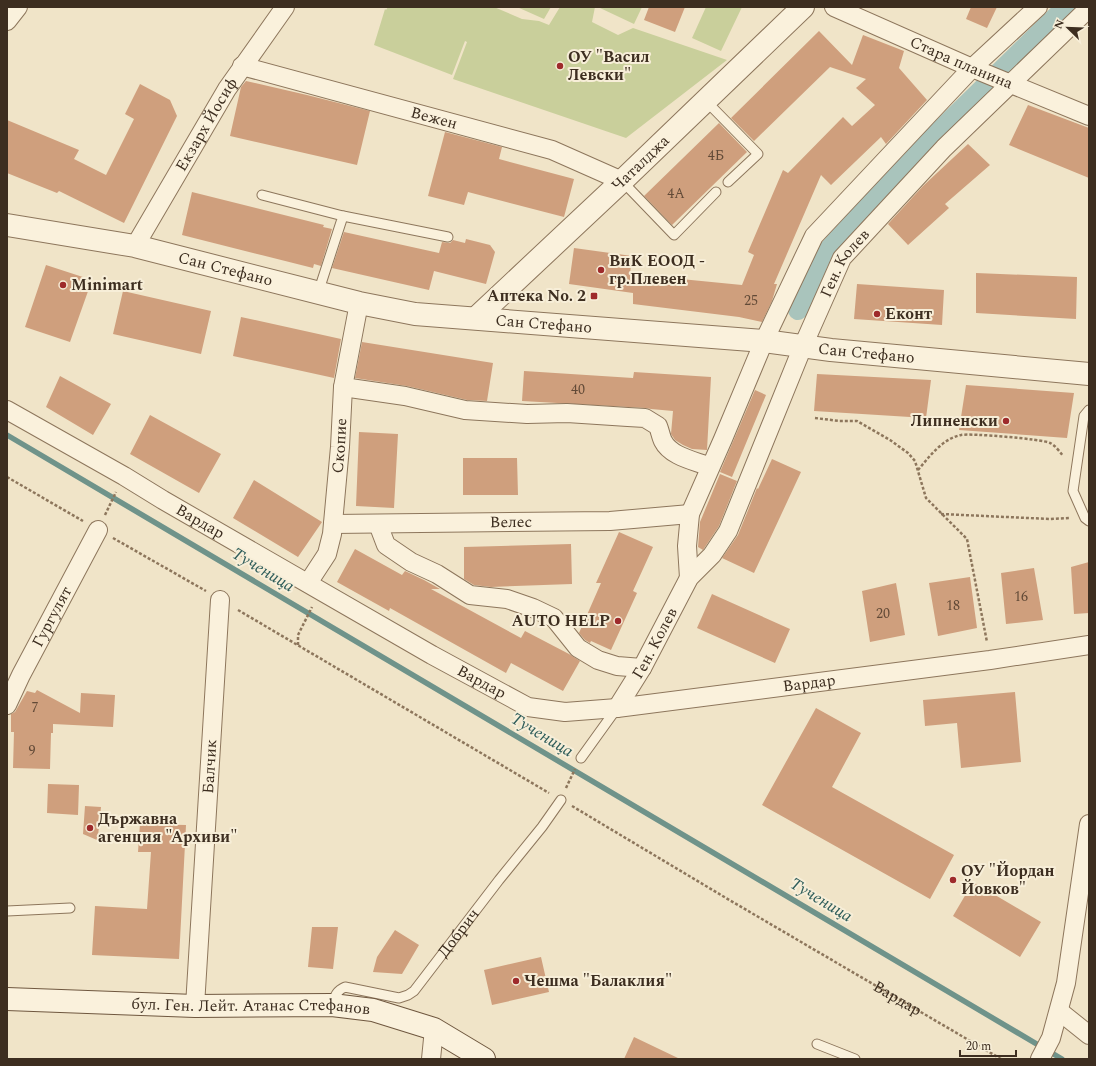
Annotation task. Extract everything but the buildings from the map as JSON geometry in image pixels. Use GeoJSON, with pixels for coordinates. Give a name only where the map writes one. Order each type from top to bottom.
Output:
{"type":"FeatureCollection","features":[{"type":"Feature","properties":{"kind":"street"},"geometry":{"type":"LineString","coordinates":[[7,21],[18,7]]}},
{"type":"Feature","properties":{"kind":"street","name":"Екзарх Йосиф"},"geometry":{"type":"LineString","coordinates":[[135,246],[242,66],[285,7]]}},
{"type":"Feature","properties":{"kind":"street","name":"Чаталджа"},"geometry":{"type":"LineString","coordinates":[[476,318],[622,181],[803,7]]}},
{"type":"Feature","properties":{"kind":"street","name":"Стара планина"},"geometry":{"type":"LineString","coordinates":[[834,7],[977,70],[1089,116]]}},
{"type":"Feature","properties":{"kind":"street"},"geometry":{"type":"LineString","coordinates":[[689,578],[686,546],[690,514],[764,341],[814,236],[1038,7]]}},
{"type":"Feature","properties":{"kind":"street","name":"Ген. Колев"},"geometry":{"type":"LineString","coordinates":[[617,708],[642,668],[689,578],[712,555],[728,531],[803,346],[842,258],[944,148],[1008,83],[1089,8]]}},
{"type":"Feature","properties":{"kind":"street","name":"Вежен"},"geometry":{"type":"LineString","coordinates":[[242,66],[552,150],[622,181]]}},
{"type":"Feature","properties":{"kind":"street","name":"Сан Стефано"},"geometry":{"type":"LineString","coordinates":[[7,224],[135,246],[359,303],[415,314],[764,341],[838,351],[1089,374]]}},
{"type":"Feature","properties":{"kind":"street","name":"Скопие"},"geometry":{"type":"LineString","coordinates":[[308,583],[327,554],[333,524],[340,446],[343,387],[359,303]]}},
{"type":"Feature","properties":{"kind":"street"},"geometry":{"type":"LineString","coordinates":[[343,387],[405,396],[465,410],[527,414],[567,413],[645,418],[658,426],[663,442],[670,450],[678,455],[710,467]]}},
{"type":"Feature","properties":{"kind":"street","name":"Вардар"},"geometry":{"type":"LineString","coordinates":[[7,410],[124,476],[432,655],[528,707],[565,712],[617,708],[990,660],[1089,644]]}},
{"type":"Feature","properties":{"kind":"street","name":"Велес"},"geometry":{"type":"LineString","coordinates":[[333,524],[610,520],[690,514]]}},
{"type":"Feature","properties":{"kind":"street"},"geometry":{"type":"LineString","coordinates":[[378,524],[386,546],[411,562],[437,574],[470,595],[508,599],[533,608],[554,618],[578,648],[598,660],[617,666],[642,668]]}},
{"type":"Feature","properties":{"kind":"street","name":"Гургулят"},"geometry":{"type":"LineString","coordinates":[[7,705],[21,675],[100,525]]}},
{"type":"Feature","properties":{"kind":"street","name":"Балчик"},"geometry":{"type":"LineString","coordinates":[[196,1006],[220,600]]}},
{"type":"Feature","properties":{"kind":"street"},"geometry":{"type":"LineString","coordinates":[[1040,1059],[1051,1038],[1066,983],[1089,824]]}},
{"type":"Feature","properties":{"kind":"street","name":"бул. Ген. Лейт. Атанас Стефанов"},"geometry":{"type":"LineString","coordinates":[[7,999],[196,1006],[332,1005],[373,1010],[434,1030],[484,1059]]}},
{"type":"Feature","properties":{"kind":"street"},"geometry":{"type":"LineString","coordinates":[[1059,1012],[1089,1035]]}},
{"type":"Feature","properties":{"kind":"street"},"geometry":{"type":"LineString","coordinates":[[432,1059],[434,1030]]}},
{"type":"Feature","properties":{"kind":"lane"},"geometry":{"type":"LineString","coordinates":[[705,100],[758,154],[728,182]]}},
{"type":"Feature","properties":{"kind":"lane"},"geometry":{"type":"LineString","coordinates":[[622,181],[674,234],[716,192]]}},
{"type":"Feature","properties":{"kind":"lane"},"geometry":{"type":"LineString","coordinates":[[262,195],[343,216],[448,237]]}},
{"type":"Feature","properties":{"kind":"lane"},"geometry":{"type":"LineString","coordinates":[[318,293],[343,216]]}},
{"type":"Feature","properties":{"kind":"lane"},"geometry":{"type":"LineString","coordinates":[[1087,520],[1073,491],[1084,416],[1089,410]]}},
{"type":"Feature","properties":{"kind":"lane"},"geometry":{"type":"LineString","coordinates":[[581,758],[617,708]]}},
{"type":"Feature","properties":{"kind":"lane","name":"Добрич"},"geometry":{"type":"LineString","coordinates":[[332,1005],[338,990],[345,987],[399,998],[414,991],[499,880],[542,827],[561,800]]}},
{"type":"Feature","properties":{"kind":"lane"},"geometry":{"type":"LineString","coordinates":[[7,911],[70,908]]}},
{"type":"Feature","properties":{"kind":"lane"},"geometry":{"type":"LineString","coordinates":[[817,1044],[855,1059]]}},
{"type":"Feature","properties":{"kind":"path"},"geometry":{"type":"LineString","coordinates":[[815,418],[839,421],[857,421],[890,440],[916,461],[926,498],[968,539],[990,660]]}},
{"type":"Feature","properties":{"kind":"path"},"geometry":{"type":"LineString","coordinates":[[918,470],[931,454],[947,440],[962,434],[988,435],[1050,442],[1063,455],[1064,462]]}},
{"type":"Feature","properties":{"kind":"path","name":"Вардар"},"geometry":{"type":"LineString","coordinates":[[7,476],[100,525],[220,600],[1001,1059]]}},
{"type":"Feature","properties":{"kind":"path"},"geometry":{"type":"LineString","coordinates":[[100,525],[117,491]]}},
{"type":"Feature","properties":{"kind":"path"},"geometry":{"type":"LineString","coordinates":[[941,514],[1087,520]]}},
{"type":"Feature","properties":{"kind":"path"},"geometry":{"type":"LineString","coordinates":[[298,646],[298,635],[315,602]]}},
{"type":"Feature","properties":{"kind":"green space","name":"ОУ \"Васил Левски\""},"geometry":{"type":"Polygon","coordinates":[[[388,7],[494,7],[522,19],[539,21],[549,25],[560,7],[595,7],[592,22],[618,35],[633,28],[727,60],[626,138],[453,79],[467,42],[465,41],[452,75],[374,45],[385,9],[386,10],[388,7]]]}},
{"type":"Feature","properties":{"kind":"green space"},"geometry":{"type":"Polygon","coordinates":[[[517,7],[551,7],[544,19],[517,7]]]}},
{"type":"Feature","properties":{"kind":"green space"},"geometry":{"type":"Polygon","coordinates":[[[642,7],[634,24],[600,8],[642,7]]]}},
{"type":"Feature","properties":{"kind":"green space"},"geometry":{"type":"Polygon","coordinates":[[[706,7],[742,7],[721,51],[692,38],[706,7]]]}},
{"type":"Feature","properties":{"kind":"waterway"},"geometry":{"type":"LineString","coordinates":[[798,310],[820,259],[911,159],[1066,7]]}},
{"type":"Feature","properties":{"kind":"waterway","name":"Тученица"},"geometry":{"type":"LineString","coordinates":[[7,435],[1062,1059]]}},
{"type":"Feature","properties":{"kind":"place","name":"ОУ \"Васил Левски\""},"geometry":{"type":"Point","coordinates":[560,66]}},
{"type":"Feature","properties":{"kind":"place","name":"ВиК ЕООД - гр.Плевен"},"geometry":{"type":"Point","coordinates":[601,270]}},
{"type":"Feature","properties":{"kind":"place","name":"Minimart"},"geometry":{"type":"Point","coordinates":[63,285]}},
{"type":"Feature","properties":{"kind":"place","name":"Аптека No. 2"},"geometry":{"type":"Point","coordinates":[594,296]}},
{"type":"Feature","properties":{"kind":"place","name":"Еконт"},"geometry":{"type":"Point","coordinates":[877,314]}},
{"type":"Feature","properties":{"kind":"place","name":"Липненски"},"geometry":{"type":"Point","coordinates":[1006,421]}},
{"type":"Feature","properties":{"kind":"place","name":"AUTO HELP"},"geometry":{"type":"Point","coordinates":[618,621]}},
{"type":"Feature","properties":{"kind":"place","name":"Държавна агенция \"Архиви\""},"geometry":{"type":"Point","coordinates":[90,828]}},
{"type":"Feature","properties":{"kind":"place","name":"ОУ \"Йордан Йовков\""},"geometry":{"type":"Point","coordinates":[953,880]}},
{"type":"Feature","properties":{"kind":"place","name":"Чешма \"Балаклия\""},"geometry":{"type":"Point","coordinates":[516,981]}}]}
